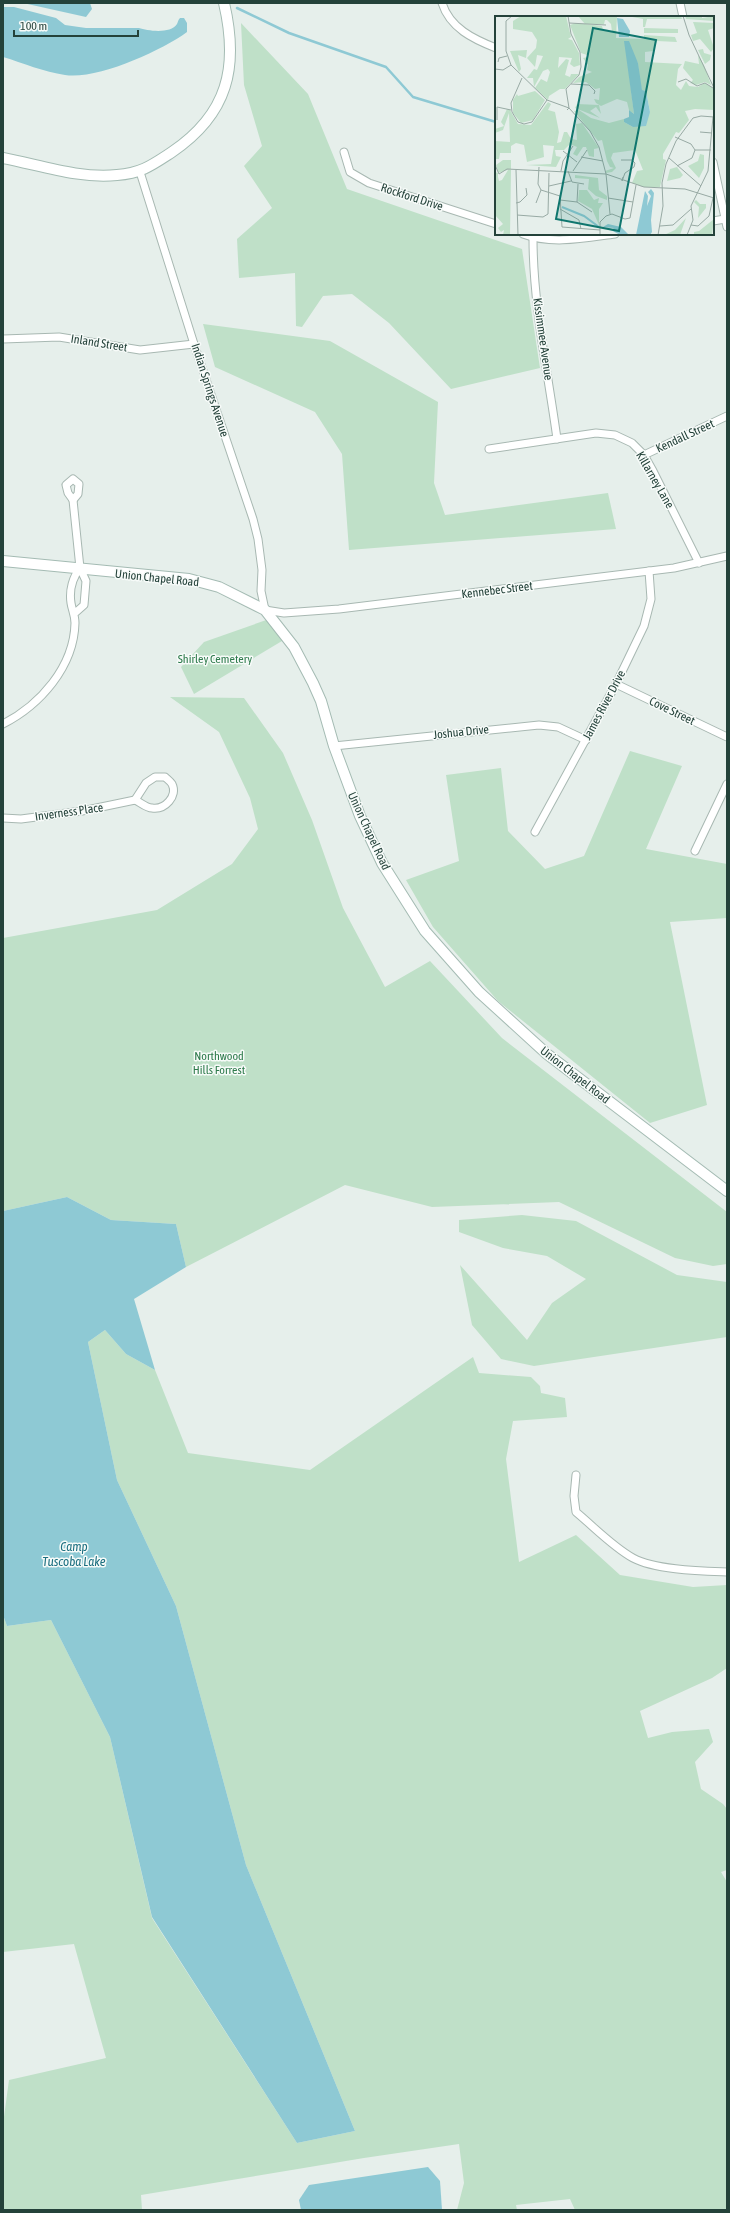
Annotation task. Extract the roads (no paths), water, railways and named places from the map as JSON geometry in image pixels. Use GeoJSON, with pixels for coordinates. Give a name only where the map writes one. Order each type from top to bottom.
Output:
{"type":"FeatureCollection","features":[{"type":"Feature","properties":{"kind":"street"},"geometry":{"type":"LineString","coordinates":[[3,158],[63,171],[94,175],[116,175],[140,172],[191,137],[206,123],[226,88],[231,58],[224,3]]}},
{"type":"Feature","properties":{"kind":"street"},"geometry":{"type":"LineString","coordinates":[[442,3],[446,14],[460,30],[477,41],[495,48]]}},
{"type":"Feature","properties":{"kind":"street"},"geometry":{"type":"LineString","coordinates":[[680,3],[683,16]]}},
{"type":"Feature","properties":{"kind":"street","name":"Rockford Drive"},"geometry":{"type":"LineString","coordinates":[[344,152],[350,172],[369,183],[495,224]]}},
{"type":"Feature","properties":{"kind":"street"},"geometry":{"type":"LineString","coordinates":[[714,167],[727,227]]}},
{"type":"Feature","properties":{"kind":"street","name":"Indian Springs Avenue"},"geometry":{"type":"LineString","coordinates":[[140,172],[194,344],[258,539],[262,570],[261,591],[265,610]]}},
{"type":"Feature","properties":{"kind":"street"},"geometry":{"type":"LineString","coordinates":[[714,221],[725,219]]}},
{"type":"Feature","properties":{"kind":"street"},"geometry":{"type":"LineString","coordinates":[[526,235],[533,238],[574,239],[607,235]]}},
{"type":"Feature","properties":{"kind":"street","name":"Kissimmee Avenue"},"geometry":{"type":"LineString","coordinates":[[533,238],[534,267],[540,324],[557,439]]}},
{"type":"Feature","properties":{"kind":"street","name":"Inland Street"},"geometry":{"type":"LineString","coordinates":[[3,339],[59,337],[140,350],[194,344]]}},
{"type":"Feature","properties":{"kind":"street","name":"Kendall Street"},"geometry":{"type":"LineString","coordinates":[[644,455],[727,416]]}},
{"type":"Feature","properties":{"kind":"street","name":"Killarney Lane"},"geometry":{"type":"LineString","coordinates":[[489,450],[596,433],[615,435],[632,443],[644,455],[699,563]]}},
{"type":"Feature","properties":{"kind":"street"},"geometry":{"type":"LineString","coordinates":[[73,500],[80,568],[86,581],[84,605],[75,613]]}},
{"type":"Feature","properties":{"kind":"street","name":"Kennebec Street"},"geometry":{"type":"LineString","coordinates":[[265,610],[284,613],[310,612],[674,568],[727,556]]}},
{"type":"Feature","properties":{"kind":"street","name":"Union Chapel Road"},"geometry":{"type":"LineString","coordinates":[[3,561],[189,579],[219,587],[265,610],[294,647],[322,702],[334,746],[360,816],[382,863],[414,914],[451,963],[479,992],[547,1054],[727,1191]]}},
{"type":"Feature","properties":{"kind":"street"},"geometry":{"type":"LineString","coordinates":[[3,724],[24,711],[53,682],[68,655],[74,635],[75,613],[71,603],[73,577],[80,568]]}},
{"type":"Feature","properties":{"kind":"street","name":"James River Drive"},"geometry":{"type":"LineString","coordinates":[[535,832],[616,684],[644,626],[650,608],[649,571]]}},
{"type":"Feature","properties":{"kind":"street","name":"Cove Street"},"geometry":{"type":"LineString","coordinates":[[616,684],[727,737]]}},
{"type":"Feature","properties":{"kind":"street","name":"Joshua Drive"},"geometry":{"type":"LineString","coordinates":[[334,746],[539,725],[558,727],[586,740]]}},
{"type":"Feature","properties":{"kind":"street"},"geometry":{"type":"LineString","coordinates":[[155,777],[165,777],[172,784],[173,794],[168,803],[160,808],[151,808],[135,800],[146,782],[155,777]]}},
{"type":"Feature","properties":{"kind":"street"},"geometry":{"type":"LineString","coordinates":[[695,851],[727,784]]}},
{"type":"Feature","properties":{"kind":"street","name":"Inverness Place"},"geometry":{"type":"LineString","coordinates":[[3,818],[21,819],[76,812],[117,805],[135,800]]}},
{"type":"Feature","properties":{"kind":"street"},"geometry":{"type":"LineString","coordinates":[[576,1475],[574,1496],[576,1512],[634,1559],[657,1565],[688,1570],[727,1572]]}},
{"type":"Feature","properties":{"kind":"water"},"geometry":{"type":"Polygon","coordinates":[[[23,3],[90,3],[92,9],[86,17],[23,3]]]}},
{"type":"Feature","properties":{"kind":"water"},"geometry":{"type":"Polygon","coordinates":[[[3,7],[14,7],[56,18],[65,25],[86,28],[139,28],[159,31],[174,27],[180,18],[184,18],[187,23],[187,32],[176,40],[111,69],[78,75],[57,74],[3,57],[3,7]]]}},
{"type":"Feature","properties":{"kind":"water","name":"Camp Tuscoba Lake"},"geometry":{"type":"Polygon","coordinates":[[[67,1197],[111,1220],[176,1224],[186,1267],[134,1299],[155,1370],[126,1354],[105,1330],[88,1342],[117,1480],[176,1606],[246,1865],[355,2131],[297,2143],[152,1917],[110,1737],[51,1620],[7,1626],[3,1615],[3,1211],[67,1197]]]}},
{"type":"Feature","properties":{"kind":"water"},"geometry":{"type":"Polygon","coordinates":[[[428,2167],[440,2181],[442,2210],[301,2210],[299,2200],[309,2185],[428,2167]]]}},
{"type":"Feature","properties":{"kind":"waterway"},"geometry":{"type":"LineString","coordinates":[[237,8],[289,33],[386,67],[413,97],[495,122]]}},
{"type":"Feature","properties":{"kind":"park label","name":"Shirley Cemetery"},"geometry":{"type":"Point","coordinates":[215,659]}},
{"type":"Feature","properties":{"kind":"park label","name":"Northwood Hills Forrest"},"geometry":{"type":"Point","coordinates":[219,1063]}}]}
